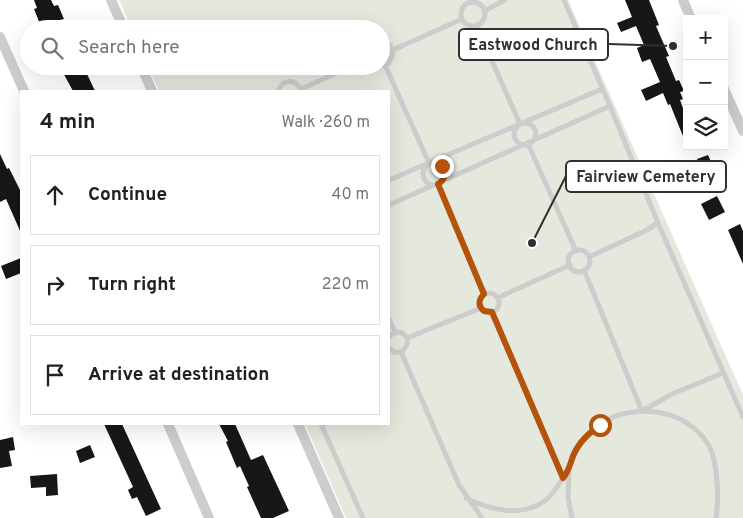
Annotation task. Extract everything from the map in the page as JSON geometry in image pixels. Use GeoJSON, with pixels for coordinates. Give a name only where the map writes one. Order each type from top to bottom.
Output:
{"type":"FeatureCollection","features":[{"type":"Feature","properties":{"kind":"street"},"geometry":{"type":"LineString","coordinates":[[111,0],[120,20]]}},
{"type":"Feature","properties":{"kind":"street"},"geometry":{"type":"LineString","coordinates":[[683,0],[689,15]]}},
{"type":"Feature","properties":{"kind":"street"},"geometry":{"type":"LineString","coordinates":[[0,37],[24,90]]}},
{"type":"Feature","properties":{"kind":"street"},"geometry":{"type":"LineString","coordinates":[[145,75],[152,90]]}},
{"type":"Feature","properties":{"kind":"street"},"geometry":{"type":"LineString","coordinates":[[728,98],[743,131]]}},
{"type":"Feature","properties":{"kind":"street"},"geometry":{"type":"LineString","coordinates":[[168,425],[209,518]]}},
{"type":"Feature","properties":{"kind":"street"},"geometry":{"type":"LineString","coordinates":[[298,425],[339,518]]}},
{"type":"Feature","properties":{"kind":"lane"},"geometry":{"type":"LineString","coordinates":[[484,11],[505,0]]}},
{"type":"Feature","properties":{"kind":"lane"},"geometry":{"type":"LineString","coordinates":[[564,0],[658,223],[743,417]]}},
{"type":"Feature","properties":{"kind":"lane"},"geometry":{"type":"LineString","coordinates":[[469,3],[478,4],[484,11],[484,18],[476,25],[467,24],[462,19],[462,9],[469,3]]}},
{"type":"Feature","properties":{"kind":"lane"},"geometry":{"type":"LineString","coordinates":[[393,50],[462,19]]}},
{"type":"Feature","properties":{"kind":"lane"},"geometry":{"type":"LineString","coordinates":[[476,25],[520,124]]}},
{"type":"Feature","properties":{"kind":"lane"},"geometry":{"type":"LineString","coordinates":[[390,47],[393,50]]}},
{"type":"Feature","properties":{"kind":"lane"},"geometry":{"type":"LineString","coordinates":[[390,60],[392,59],[393,50]]}},
{"type":"Feature","properties":{"kind":"lane"},"geometry":{"type":"LineString","coordinates":[[279,90],[282,84],[289,81],[296,84],[301,90],[333,75]]}},
{"type":"Feature","properties":{"kind":"lane"},"geometry":{"type":"LineString","coordinates":[[388,75],[429,163]]}},
{"type":"Feature","properties":{"kind":"lane"},"geometry":{"type":"LineString","coordinates":[[390,180],[602,89]]}},
{"type":"Feature","properties":{"kind":"lane"},"geometry":{"type":"LineString","coordinates":[[390,205],[610,106]]}},
{"type":"Feature","properties":{"kind":"lane"},"geometry":{"type":"LineString","coordinates":[[520,124],[515,130],[515,138],[520,143],[528,144]]}},
{"type":"Feature","properties":{"kind":"lane"},"geometry":{"type":"LineString","coordinates":[[520,124],[529,124],[535,130],[534,138],[528,144]]}},
{"type":"Feature","properties":{"kind":"lane"},"geometry":{"type":"LineString","coordinates":[[528,144],[576,251]]}},
{"type":"Feature","properties":{"kind":"lane"},"geometry":{"type":"LineString","coordinates":[[429,163],[437,163],[444,168],[445,176],[438,184],[429,184],[423,177],[423,170],[429,163]]}},
{"type":"Feature","properties":{"kind":"lane"},"geometry":{"type":"LineString","coordinates":[[438,184],[484,294]]}},
{"type":"Feature","properties":{"kind":"lane"},"geometry":{"type":"LineString","coordinates":[[589,257],[658,223]]}},
{"type":"Feature","properties":{"kind":"lane"},"geometry":{"type":"LineString","coordinates":[[576,251],[584,251],[589,257],[590,264],[584,270],[576,271],[570,266],[569,257],[576,251]]}},
{"type":"Feature","properties":{"kind":"lane"},"geometry":{"type":"LineString","coordinates":[[497,298],[570,266]]}},
{"type":"Feature","properties":{"kind":"lane"},"geometry":{"type":"LineString","coordinates":[[584,270],[642,411]]}},
{"type":"Feature","properties":{"kind":"lane"},"geometry":{"type":"LineString","coordinates":[[491,293],[497,298],[499,301],[498,307],[492,312],[486,312],[481,308],[479,302],[484,294],[491,293]]}},
{"type":"Feature","properties":{"kind":"lane"},"geometry":{"type":"LineString","coordinates":[[407,338],[481,308]]}},
{"type":"Feature","properties":{"kind":"lane"},"geometry":{"type":"LineString","coordinates":[[492,312],[563,478]]}},
{"type":"Feature","properties":{"kind":"lane"},"geometry":{"type":"LineString","coordinates":[[390,321],[395,332]]}},
{"type":"Feature","properties":{"kind":"lane"},"geometry":{"type":"LineString","coordinates":[[390,349],[394,352],[401,352],[407,346],[407,338],[403,334],[395,332]]}},
{"type":"Feature","properties":{"kind":"lane"},"geometry":{"type":"LineString","coordinates":[[390,336],[395,332]]}},
{"type":"Feature","properties":{"kind":"lane"},"geometry":{"type":"LineString","coordinates":[[401,352],[458,484],[466,498],[482,518]]}},
{"type":"Feature","properties":{"kind":"lane"},"geometry":{"type":"LineString","coordinates":[[642,411],[672,394],[723,374]]}},
{"type":"Feature","properties":{"kind":"lane"},"geometry":{"type":"LineString","coordinates":[[572,518],[568,498],[569,471],[582,440],[618,415],[642,411],[660,412],[679,418],[692,427],[706,442],[714,460],[717,500],[716,518]]}},
{"type":"Feature","properties":{"kind":"lane"},"geometry":{"type":"LineString","coordinates":[[321,425],[363,518]]}},
{"type":"Feature","properties":{"kind":"lane"},"geometry":{"type":"LineString","coordinates":[[466,498],[494,510],[527,509],[544,502],[551,496],[569,471]]}},
{"type":"Feature","properties":{"kind":"shaded area"},"geometry":{"type":"Polygon","coordinates":[[[119,0],[568,0],[743,395],[743,518],[346,518],[305,425],[390,425],[390,90],[159,90],[152,75],[390,75],[390,20],[128,20],[119,0]]]}},
{"type":"Feature","properties":{"kind":"building"},"geometry":{"type":"Polygon","coordinates":[[[34,0],[51,0],[54,6],[58,5],[64,19],[38,20],[34,9],[37,8],[34,0]]]}},
{"type":"Feature","properties":{"kind":"building"},"geometry":{"type":"Polygon","coordinates":[[[625,0],[649,0],[659,25],[656,26],[669,56],[666,57],[676,81],[679,80],[683,89],[683,91],[680,92],[683,99],[680,100],[683,108],[683,136],[670,104],[668,105],[663,93],[646,101],[641,90],[660,82],[650,59],[642,62],[637,48],[644,45],[636,26],[621,32],[617,23],[632,17],[625,0]]]}},
{"type":"Feature","properties":{"kind":"building"},"geometry":{"type":"Polygon","coordinates":[[[64,75],[87,75],[95,90],[72,90],[64,75]]]}},
{"type":"Feature","properties":{"kind":"building"},"geometry":{"type":"Polygon","coordinates":[[[0,154],[20,190],[20,231],[6,199],[0,202],[0,154]]]}},
{"type":"Feature","properties":{"kind":"building"},"geometry":{"type":"Polygon","coordinates":[[[708,155],[718,178],[709,182],[706,175],[704,176],[697,159],[708,155]]]}},
{"type":"Feature","properties":{"kind":"building"},"geometry":{"type":"Polygon","coordinates":[[[717,196],[725,212],[709,220],[701,204],[717,196]]]}},
{"type":"Feature","properties":{"kind":"building"},"geometry":{"type":"Polygon","coordinates":[[[740,224],[743,231],[743,264],[728,230],[740,224]]]}},
{"type":"Feature","properties":{"kind":"building"},"geometry":{"type":"Polygon","coordinates":[[[20,258],[20,273],[6,279],[1,266],[20,258]]]}},
{"type":"Feature","properties":{"kind":"building"},"geometry":{"type":"Polygon","coordinates":[[[104,425],[122,425],[161,509],[146,516],[137,497],[132,499],[128,490],[133,487],[104,425]]]}},
{"type":"Feature","properties":{"kind":"building"},"geometry":{"type":"Polygon","coordinates":[[[220,425],[235,425],[251,460],[263,455],[289,511],[273,518],[261,518],[240,466],[237,468],[226,442],[228,441],[220,425]]]}},
{"type":"Feature","properties":{"kind":"building"},"geometry":{"type":"Polygon","coordinates":[[[13,437],[15,450],[9,451],[12,466],[0,468],[0,440],[13,437]]]}},
{"type":"Feature","properties":{"kind":"building"},"geometry":{"type":"Polygon","coordinates":[[[90,445],[95,457],[80,463],[76,451],[90,445]]]}},
{"type":"Feature","properties":{"kind":"building"},"geometry":{"type":"Polygon","coordinates":[[[57,474],[58,495],[46,496],[46,487],[31,488],[30,476],[57,474]]]}},
{"type":"Feature","properties":{"kind":"place","name":"Eastwood Church"},"geometry":{"type":"Point","coordinates":[673,46]}},
{"type":"Feature","properties":{"kind":"place","name":"Fairview Cemetery"},"geometry":{"type":"Point","coordinates":[532,243]}},
{"type":"Feature","properties":{"kind":"route"},"geometry":{"type":"LineString","coordinates":[[442,166],[445,170],[445,176],[438,184],[484,294],[479,302],[480,306],[484,311],[492,312],[563,478],[569,471],[572,458],[585,436],[600,425]]}}]}
